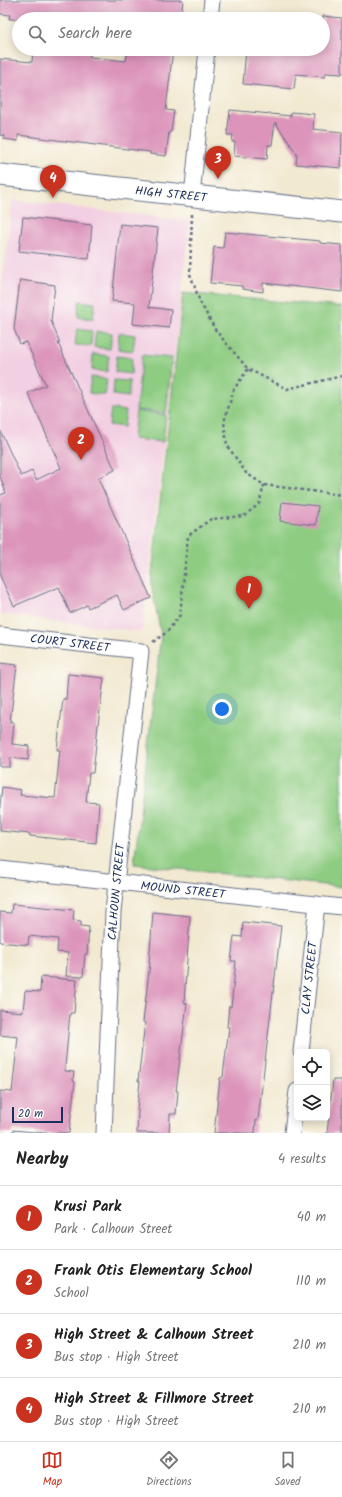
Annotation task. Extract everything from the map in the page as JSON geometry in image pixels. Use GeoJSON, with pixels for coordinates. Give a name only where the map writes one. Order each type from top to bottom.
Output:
{"type":"FeatureCollection","features":[{"type":"Feature","properties":{"kind":"main road","name":"HIGH STREET"},"geometry":{"type":"LineString","coordinates":[[0,175],[342,212]]}},
{"type":"Feature","properties":{"kind":"street"},"geometry":{"type":"LineString","coordinates":[[211,12],[212,0]]}},
{"type":"Feature","properties":{"kind":"street"},"geometry":{"type":"LineString","coordinates":[[192,196],[206,56]]}},
{"type":"Feature","properties":{"kind":"street","name":"COURT STREET"},"geometry":{"type":"LineString","coordinates":[[0,635],[141,651]]}},
{"type":"Feature","properties":{"kind":"street","name":"CALHOUN STREET"},"geometry":{"type":"LineString","coordinates":[[104,1133],[113,912],[141,651]]}},
{"type":"Feature","properties":{"kind":"street","name":"MOUND STREET"},"geometry":{"type":"LineString","coordinates":[[0,869],[342,907]]}},
{"type":"Feature","properties":{"kind":"street","name":"CLAY STREET"},"geometry":{"type":"LineString","coordinates":[[301,1049],[317,904]]}},
{"type":"Feature","properties":{"kind":"street"},"geometry":{"type":"LineString","coordinates":[[292,1133],[294,1116]]}},
{"type":"Feature","properties":{"kind":"path"},"geometry":{"type":"LineString","coordinates":[[192,196],[193,229],[190,274],[200,302],[216,331],[248,369],[288,389],[342,376]]}},
{"type":"Feature","properties":{"kind":"path"},"geometry":{"type":"LineString","coordinates":[[248,369],[234,390],[224,422],[227,446],[246,473],[264,485],[342,495]]}},
{"type":"Feature","properties":{"kind":"path"},"geometry":{"type":"LineString","coordinates":[[141,651],[167,632],[180,615],[188,536],[211,519],[244,516],[259,504],[264,485]]}},
{"type":"Feature","properties":{"kind":"shaded area"},"geometry":{"type":"Polygon","coordinates":[[[12,200],[190,221],[142,632],[0,614],[0,305],[12,200]]]}},
{"type":"Feature","properties":{"kind":"green space"},"geometry":{"type":"Polygon","coordinates":[[[183,293],[342,307],[342,887],[134,864],[161,635],[151,583],[183,293]]]}},
{"type":"Feature","properties":{"kind":"green space"},"geometry":{"type":"Polygon","coordinates":[[[79,301],[95,303],[93,319],[78,317],[79,301]]]}},
{"type":"Feature","properties":{"kind":"green space"},"geometry":{"type":"Polygon","coordinates":[[[77,329],[92,331],[91,346],[75,345],[77,329]]]}},
{"type":"Feature","properties":{"kind":"green space"},"geometry":{"type":"Polygon","coordinates":[[[96,331],[112,333],[110,349],[94,347],[96,331]]]}},
{"type":"Feature","properties":{"kind":"green space"},"geometry":{"type":"Polygon","coordinates":[[[119,333],[135,335],[133,351],[118,349],[119,333]]]}},
{"type":"Feature","properties":{"kind":"green space"},"geometry":{"type":"Polygon","coordinates":[[[93,354],[109,356],[107,372],[92,370],[93,354]]]}},
{"type":"Feature","properties":{"kind":"green space"},"geometry":{"type":"Polygon","coordinates":[[[142,355],[172,358],[166,413],[136,410],[142,355]]]}},
{"type":"Feature","properties":{"kind":"green space"},"geometry":{"type":"Polygon","coordinates":[[[117,356],[132,358],[131,374],[115,372],[117,356]]]}},
{"type":"Feature","properties":{"kind":"green space"},"geometry":{"type":"Polygon","coordinates":[[[91,377],[107,379],[105,395],[89,393],[91,377]]]}},
{"type":"Feature","properties":{"kind":"green space"},"geometry":{"type":"Polygon","coordinates":[[[114,380],[130,381],[128,397],[113,395],[114,380]]]}},
{"type":"Feature","properties":{"kind":"green space"},"geometry":{"type":"Polygon","coordinates":[[[111,409],[126,411],[124,427],[109,425],[111,409]]]}},
{"type":"Feature","properties":{"kind":"green space"},"geometry":{"type":"Polygon","coordinates":[[[136,411],[166,415],[163,442],[133,439],[136,411]]]}},
{"type":"Feature","properties":{"kind":"building"},"geometry":{"type":"Polygon","coordinates":[[[0,0],[183,0],[182,12],[12,12],[12,19],[9,19],[10,15],[0,14],[0,0]]]}},
{"type":"Feature","properties":{"kind":"building"},"geometry":{"type":"Polygon","coordinates":[[[330,17],[342,18],[342,74],[325,73],[325,77],[296,74],[294,89],[243,84],[245,56],[330,56],[330,17]]]}},
{"type":"Feature","properties":{"kind":"building"},"geometry":{"type":"Polygon","coordinates":[[[32,56],[90,56],[126,61],[127,56],[172,56],[166,110],[174,111],[171,132],[169,132],[166,156],[150,154],[150,152],[18,135],[18,141],[4,139],[4,136],[0,135],[0,59],[32,62],[32,56]]]}},
{"type":"Feature","properties":{"kind":"building"},"geometry":{"type":"Polygon","coordinates":[[[230,110],[291,116],[291,112],[314,114],[313,129],[342,132],[341,168],[296,164],[297,154],[275,122],[272,145],[268,145],[267,159],[234,156],[235,142],[232,142],[233,135],[227,135],[230,110]]]}},
{"type":"Feature","properties":{"kind":"building"},"geometry":{"type":"Polygon","coordinates":[[[23,217],[92,225],[89,259],[19,251],[23,217]]]}},
{"type":"Feature","properties":{"kind":"building"},"geometry":{"type":"Polygon","coordinates":[[[120,224],[158,228],[149,307],[171,310],[169,328],[133,324],[135,303],[112,301],[120,224]]]}},
{"type":"Feature","properties":{"kind":"building"},"geometry":{"type":"Polygon","coordinates":[[[225,232],[320,241],[320,243],[342,245],[342,292],[263,283],[263,292],[242,289],[242,286],[210,283],[214,247],[223,248],[225,232]]]}},
{"type":"Feature","properties":{"kind":"building"},"geometry":{"type":"Polygon","coordinates":[[[20,280],[55,285],[51,321],[60,343],[58,343],[115,470],[98,478],[151,598],[124,610],[117,595],[88,608],[87,605],[70,613],[59,587],[14,606],[0,576],[0,495],[6,493],[0,476],[0,430],[21,476],[32,471],[36,480],[61,468],[28,393],[46,385],[26,342],[20,344],[14,329],[20,280]]]}},
{"type":"Feature","properties":{"kind":"building"},"geometry":{"type":"Polygon","coordinates":[[[282,502],[318,506],[316,525],[280,521],[282,502]]]}},
{"type":"Feature","properties":{"kind":"building"},"geometry":{"type":"Polygon","coordinates":[[[0,663],[17,665],[10,722],[14,722],[12,744],[29,746],[28,760],[10,758],[10,767],[0,767],[0,663]]]}},
{"type":"Feature","properties":{"kind":"building"},"geometry":{"type":"Polygon","coordinates":[[[68,674],[104,678],[93,773],[89,773],[86,802],[99,803],[96,843],[30,836],[30,834],[0,831],[2,787],[21,790],[20,795],[55,798],[60,750],[57,750],[63,699],[66,699],[68,674]]]}},
{"type":"Feature","properties":{"kind":"building"},"geometry":{"type":"Polygon","coordinates":[[[12,904],[74,910],[73,920],[81,921],[81,926],[89,927],[87,954],[85,954],[83,977],[66,976],[68,953],[57,952],[58,939],[29,936],[28,945],[0,942],[0,912],[11,913],[12,904]]]}},
{"type":"Feature","properties":{"kind":"building"},"geometry":{"type":"Polygon","coordinates":[[[153,912],[190,916],[184,1003],[187,1003],[176,1091],[178,1091],[176,1114],[170,1114],[169,1133],[137,1133],[137,1110],[140,1081],[138,1081],[145,1023],[143,1022],[150,963],[153,912]]]}},
{"type":"Feature","properties":{"kind":"building"},"geometry":{"type":"Polygon","coordinates":[[[243,922],[281,926],[258,1120],[256,1120],[255,1133],[214,1133],[220,1078],[223,1077],[229,1027],[227,1027],[229,1006],[231,1007],[236,961],[231,961],[234,936],[242,937],[243,922]]]}},
{"type":"Feature","properties":{"kind":"building"},"geometry":{"type":"Polygon","coordinates":[[[41,977],[77,980],[74,1013],[70,1013],[65,1067],[65,1071],[74,1072],[73,1081],[75,1082],[69,1133],[46,1133],[13,1130],[13,1133],[0,1133],[0,1091],[12,1092],[18,1037],[0,1035],[0,1010],[23,1012],[25,991],[40,992],[41,977]]]}},
{"type":"Feature","properties":{"kind":"building"},"geometry":{"type":"Polygon","coordinates":[[[333,1080],[342,1080],[342,1133],[327,1133],[328,1121],[330,1121],[333,1080]]]}},
{"type":"Feature","properties":{"kind":"place","name":"High Street & Calhoun Street"},"geometry":{"type":"Point","coordinates":[218,179]}},
{"type":"Feature","properties":{"kind":"place","name":"High Street & Fillmore Street"},"geometry":{"type":"Point","coordinates":[53,198]}},
{"type":"Feature","properties":{"kind":"place","name":"Frank Otis Elementary School"},"geometry":{"type":"Point","coordinates":[81,460]}},
{"type":"Feature","properties":{"kind":"place","name":"Krusi Park"},"geometry":{"type":"Point","coordinates":[249,609]}}]}
